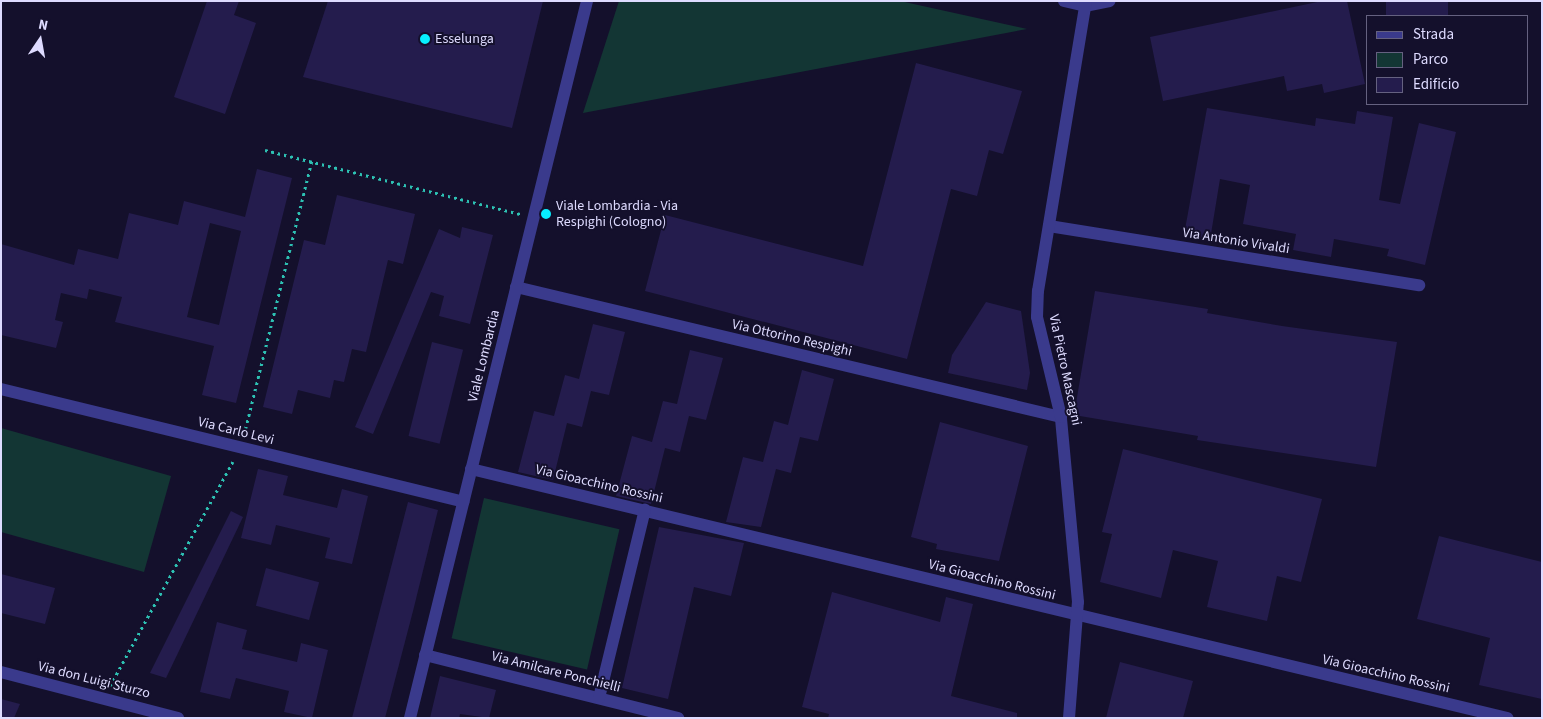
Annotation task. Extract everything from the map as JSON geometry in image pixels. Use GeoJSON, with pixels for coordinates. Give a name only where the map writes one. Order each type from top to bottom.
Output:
{"type":"FeatureCollection","features":[{"type":"Feature","properties":{"kind":"street","name":"Viale Lombardia"},"geometry":{"type":"LineString","coordinates":[[410,718],[587,1]]}},
{"type":"Feature","properties":{"kind":"street"},"geometry":{"type":"LineString","coordinates":[[1064,1],[1086,4],[1108,1]]}},
{"type":"Feature","properties":{"kind":"street","name":"Via Pietro Mascagni"},"geometry":{"type":"LineString","coordinates":[[1069,718],[1079,617],[1062,417],[1037,317],[1048,226],[1086,4]]}},
{"type":"Feature","properties":{"kind":"street","name":"Via Antonio Vivaldi"},"geometry":{"type":"LineString","coordinates":[[1048,226],[1419,285]]}},
{"type":"Feature","properties":{"kind":"street","name":"Via Ottorino Respighi"},"geometry":{"type":"LineString","coordinates":[[516,288],[1062,417]]}},
{"type":"Feature","properties":{"kind":"street","name":"Via Carlo Levi"},"geometry":{"type":"LineString","coordinates":[[1,389],[463,502]]}},
{"type":"Feature","properties":{"kind":"street","name":"Via Gioacchino Rossini"},"geometry":{"type":"LineString","coordinates":[[471,469],[1079,617],[1507,718]]}},
{"type":"Feature","properties":{"kind":"street"},"geometry":{"type":"LineString","coordinates":[[599,698],[645,510]]}},
{"type":"Feature","properties":{"kind":"street","name":"Via Amilcare Ponchielli"},"geometry":{"type":"LineString","coordinates":[[425,655],[678,718]]}},
{"type":"Feature","properties":{"kind":"street","name":"Via don Luigi Sturzo"},"geometry":{"type":"LineString","coordinates":[[2,676],[178,718]]}},
{"type":"Feature","properties":{"kind":"path"},"geometry":{"type":"LineString","coordinates":[[265,150],[521,214]]}},
{"type":"Feature","properties":{"kind":"green space"},"geometry":{"type":"Polygon","coordinates":[[[619,1],[900,1],[1027,29],[583,113],[619,1]]]}},
{"type":"Feature","properties":{"kind":"green space"},"geometry":{"type":"Polygon","coordinates":[[[1,428],[171,476],[144,572],[1,532],[1,428]]]}},
{"type":"Feature","properties":{"kind":"green space"},"geometry":{"type":"Polygon","coordinates":[[[484,498],[619,529],[587,670],[452,638],[484,498]]]}},
{"type":"Feature","properties":{"kind":"building"},"geometry":{"type":"Polygon","coordinates":[[[207,1],[239,1],[234,15],[256,23],[225,114],[174,97],[207,1]]]}},
{"type":"Feature","properties":{"kind":"building","name":"Esselunga"},"geometry":{"type":"Polygon","coordinates":[[[328,1],[543,1],[512,128],[303,77],[328,1]]]}},
{"type":"Feature","properties":{"kind":"building"},"geometry":{"type":"Polygon","coordinates":[[[1322,1],[1347,1],[1365,84],[1324,93],[1322,84],[1287,91],[1284,76],[1163,101],[1150,37],[1322,1]]]}},
{"type":"Feature","properties":{"kind":"building"},"geometry":{"type":"Polygon","coordinates":[[[1386,1],[1448,1],[1448,15],[1386,15],[1386,1]]]}},
{"type":"Feature","properties":{"kind":"building"},"geometry":{"type":"Polygon","coordinates":[[[916,63],[1022,91],[1003,154],[989,150],[977,196],[951,189],[907,359],[645,291],[665,215],[863,266],[916,63]]]}},
{"type":"Feature","properties":{"kind":"building"},"geometry":{"type":"Polygon","coordinates":[[[1207,108],[1315,126],[1316,118],[1355,124],[1357,111],[1393,117],[1379,200],[1400,204],[1419,123],[1456,132],[1425,265],[1387,256],[1389,249],[1334,239],[1331,257],[1293,250],[1296,234],[1243,224],[1250,185],[1220,179],[1210,240],[1184,235],[1207,108]]]}},
{"type":"Feature","properties":{"kind":"building"},"geometry":{"type":"Polygon","coordinates":[[[257,169],[292,178],[236,403],[202,395],[214,346],[115,322],[122,297],[89,289],[87,299],[61,293],[55,320],[63,322],[56,348],[1,335],[1,244],[74,265],[78,249],[118,259],[129,213],[178,225],[184,201],[245,217],[257,169]],[[210,223],[187,317],[219,325],[241,231],[210,223]]]}},
{"type":"Feature","properties":{"kind":"building"},"geometry":{"type":"Polygon","coordinates":[[[337,195],[415,214],[403,264],[388,260],[366,352],[352,349],[344,382],[334,380],[330,398],[298,390],[292,414],[263,407],[304,240],[325,245],[337,195]]]}},
{"type":"Feature","properties":{"kind":"building"},"geometry":{"type":"Polygon","coordinates":[[[462,227],[493,235],[470,324],[439,316],[444,296],[431,292],[373,434],[355,427],[439,229],[460,238],[462,227]]]}},
{"type":"Feature","properties":{"kind":"building"},"geometry":{"type":"Polygon","coordinates":[[[1095,291],[1208,309],[1207,313],[1282,326],[1397,342],[1376,467],[1197,440],[1198,436],[1074,415],[1095,291]]]}},
{"type":"Feature","properties":{"kind":"building"},"geometry":{"type":"Polygon","coordinates":[[[986,302],[1021,311],[1030,373],[1027,390],[948,373],[952,355],[986,302]]]}},
{"type":"Feature","properties":{"kind":"building"},"geometry":{"type":"Polygon","coordinates":[[[593,324],[625,332],[609,395],[591,391],[582,427],[567,423],[553,480],[518,472],[534,411],[554,416],[565,375],[579,379],[593,324]]]}},
{"type":"Feature","properties":{"kind":"building"},"geometry":{"type":"Polygon","coordinates":[[[432,342],[463,350],[440,444],[409,436],[432,342]]]}},
{"type":"Feature","properties":{"kind":"building"},"geometry":{"type":"Polygon","coordinates":[[[690,350],[723,358],[706,420],[689,416],[680,452],[665,448],[651,504],[616,496],[632,436],[652,442],[663,401],[677,404],[690,350]]]}},
{"type":"Feature","properties":{"kind":"building"},"geometry":{"type":"Polygon","coordinates":[[[802,370],[834,379],[818,441],[800,437],[791,473],[776,469],[761,527],[726,522],[743,457],[763,462],[774,421],[788,425],[802,370]]]}},
{"type":"Feature","properties":{"kind":"building"},"geometry":{"type":"Polygon","coordinates":[[[940,422],[1028,446],[999,561],[936,549],[937,544],[911,537],[940,422]]]}},
{"type":"Feature","properties":{"kind":"building"},"geometry":{"type":"Polygon","coordinates":[[[1123,449],[1322,499],[1301,582],[1277,576],[1267,621],[1207,607],[1218,561],[1173,550],[1161,598],[1100,582],[1112,534],[1102,532],[1123,449]]]}},
{"type":"Feature","properties":{"kind":"building"},"geometry":{"type":"Polygon","coordinates":[[[258,469],[288,476],[283,495],[337,508],[342,489],[368,496],[352,564],[325,558],[330,538],[276,525],[271,545],[241,538],[258,469]]]}},
{"type":"Feature","properties":{"kind":"building"},"geometry":{"type":"Polygon","coordinates":[[[408,502],[438,510],[413,611],[385,718],[352,718],[408,502]]]}},
{"type":"Feature","properties":{"kind":"building"},"geometry":{"type":"Polygon","coordinates":[[[231,511],[243,517],[166,678],[150,673],[231,511]]]}},
{"type":"Feature","properties":{"kind":"building"},"geometry":{"type":"Polygon","coordinates":[[[659,527],[744,543],[731,596],[694,587],[668,699],[622,688],[659,527]]]}},
{"type":"Feature","properties":{"kind":"building"},"geometry":{"type":"Polygon","coordinates":[[[1439,536],[1542,562],[1542,699],[1479,685],[1490,638],[1417,619],[1439,536]]]}},
{"type":"Feature","properties":{"kind":"building"},"geometry":{"type":"Polygon","coordinates":[[[266,568],[319,582],[309,620],[256,606],[266,568]]]}},
{"type":"Feature","properties":{"kind":"building"},"geometry":{"type":"Polygon","coordinates":[[[1,574],[55,588],[45,624],[1,613],[1,574]]]}},
{"type":"Feature","properties":{"kind":"building"},"geometry":{"type":"Polygon","coordinates":[[[832,592],[940,622],[946,597],[973,604],[951,696],[1017,713],[1017,718],[828,718],[829,714],[802,707],[832,592]]]}},
{"type":"Feature","properties":{"kind":"building"},"geometry":{"type":"Polygon","coordinates":[[[217,622],[247,630],[242,649],[297,662],[301,643],[328,650],[312,718],[284,712],[289,691],[236,678],[230,699],[200,692],[217,622]]]}},
{"type":"Feature","properties":{"kind":"building"},"geometry":{"type":"Polygon","coordinates":[[[1120,662],[1193,681],[1183,718],[1106,718],[1120,662]]]}},
{"type":"Feature","properties":{"kind":"building"},"geometry":{"type":"Polygon","coordinates":[[[440,676],[496,690],[489,718],[460,714],[459,718],[430,718],[440,676]]]}},
{"type":"Feature","properties":{"kind":"building"},"geometry":{"type":"Polygon","coordinates":[[[1,699],[20,704],[14,718],[1,718],[1,699]]]}},
{"type":"Feature","properties":{"kind":"place","name":"Esselunga"},"geometry":{"type":"Point","coordinates":[425,39]}},
{"type":"Feature","properties":{"kind":"place","name":"Viale Lombardia - Via Respighi (Cologno)"},"geometry":{"type":"Point","coordinates":[546,214]}}]}
